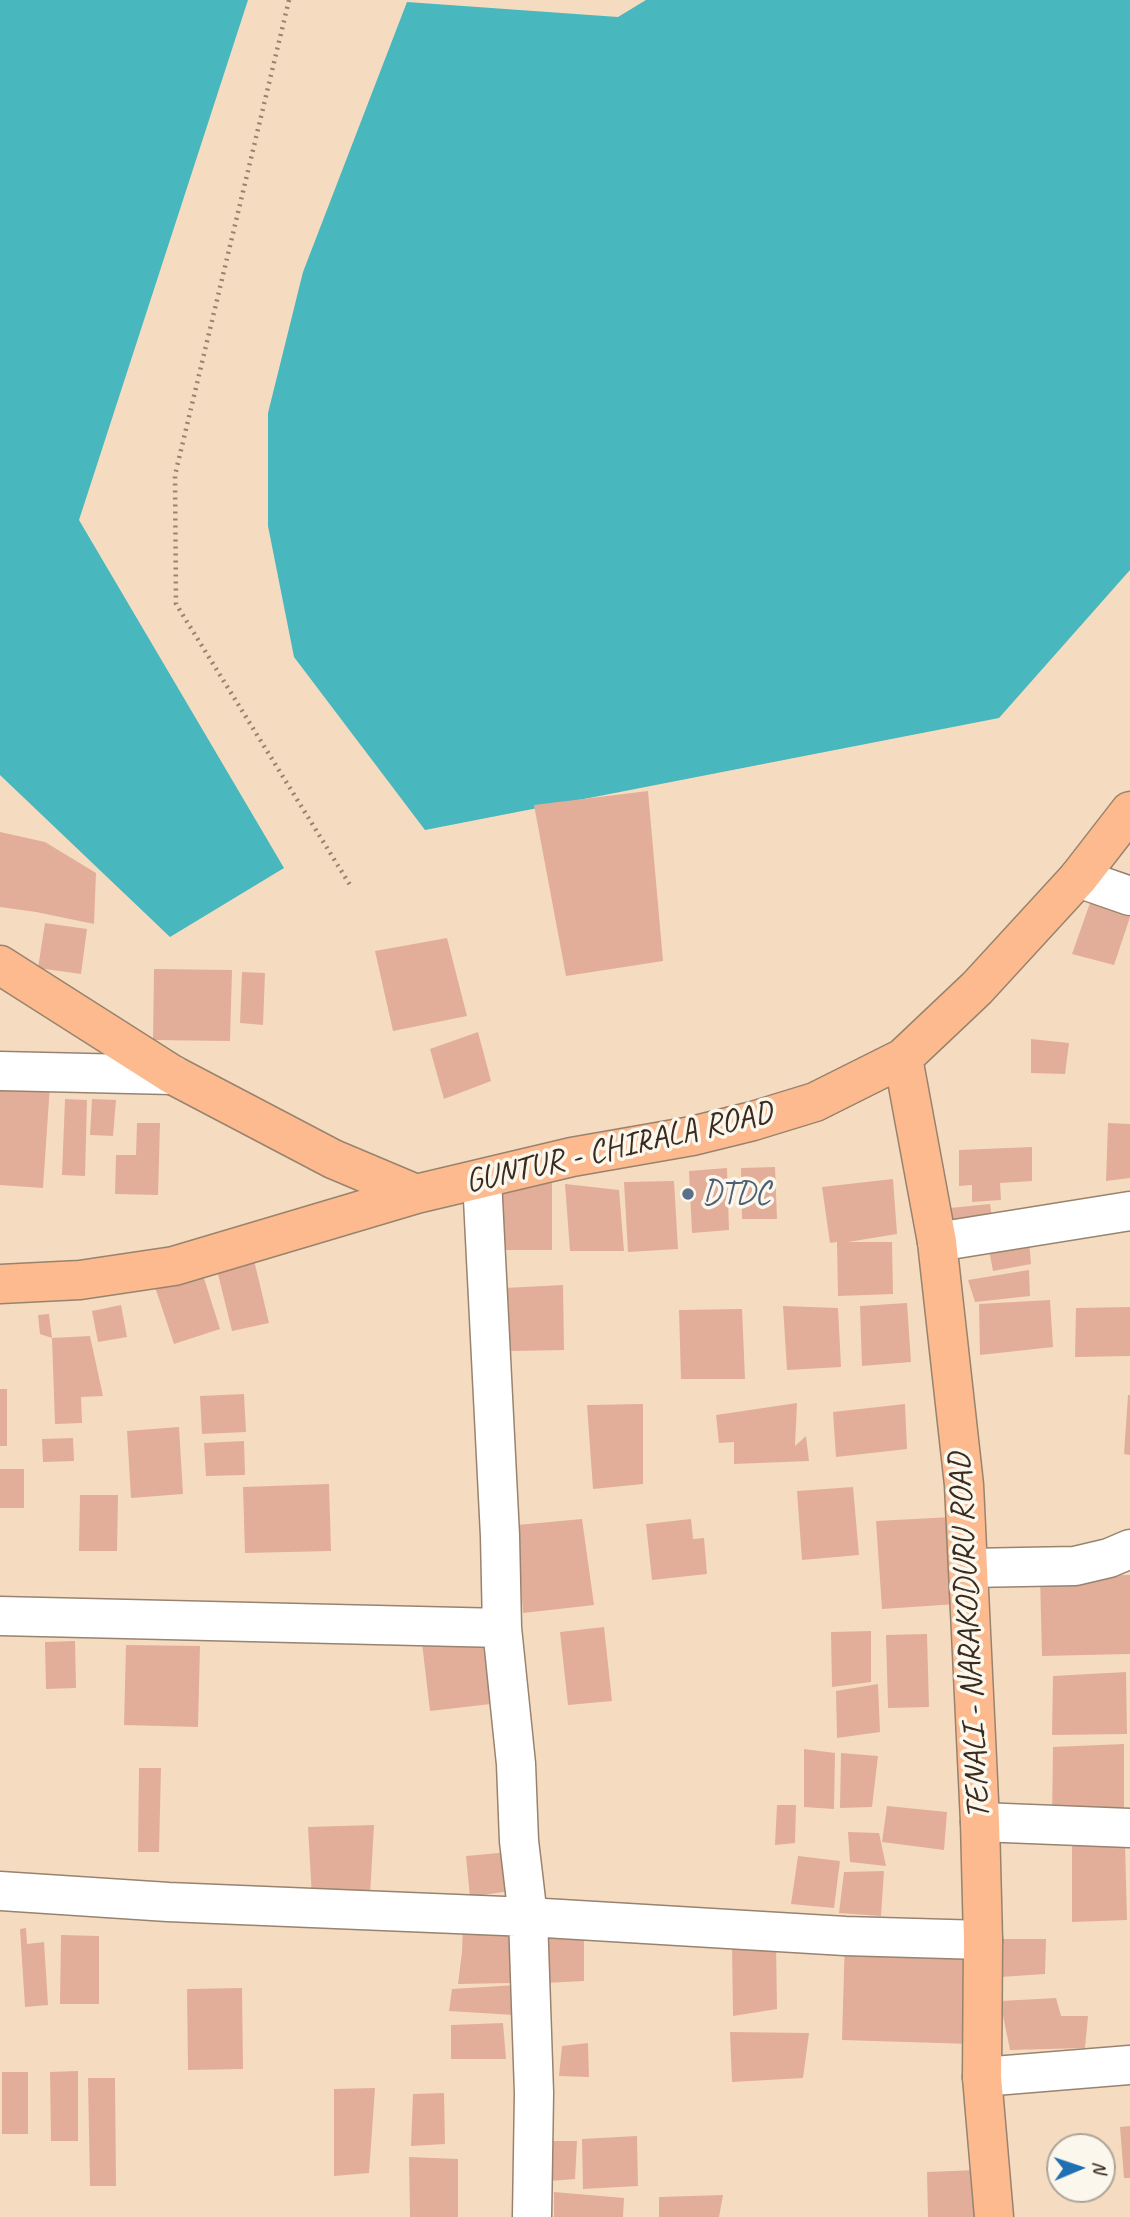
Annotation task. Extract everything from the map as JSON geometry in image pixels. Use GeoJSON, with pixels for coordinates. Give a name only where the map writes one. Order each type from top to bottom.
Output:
{"type":"FeatureCollection","features":[{"type":"Feature","properties":{"kind":"main road","name":"GUNTUR - CHIRALA ROAD"},"geometry":{"type":"LineString","coordinates":[[0,1284],[80,1280],[174,1266],[416,1194],[572,1157],[692,1136],[814,1102],[902,1058],[977,988],[1078,877],[1130,811]]}},
{"type":"Feature","properties":{"kind":"main road"},"geometry":{"type":"LineString","coordinates":[[0,965],[173,1075],[333,1159],[416,1194]]}},
{"type":"Feature","properties":{"kind":"main road","name":"TENALI - NARAKODURU ROAD"},"geometry":{"type":"LineString","coordinates":[[902,1058],[937,1242],[964,1485],[984,1940],[982,2077],[994,2217]]}},
{"type":"Feature","properties":{"kind":"street"},"geometry":{"type":"LineString","coordinates":[[1078,877],[1130,896]]}},
{"type":"Feature","properties":{"kind":"street"},"geometry":{"type":"LineString","coordinates":[[0,1071],[173,1075]]}},
{"type":"Feature","properties":{"kind":"street"},"geometry":{"type":"LineString","coordinates":[[482,1179],[502,1628],[516,1764],[519,1841],[528,1917],[534,2093],[532,2217]]}},
{"type":"Feature","properties":{"kind":"street"},"geometry":{"type":"LineString","coordinates":[[937,1242],[1130,1211]]}},
{"type":"Feature","properties":{"kind":"street"},"geometry":{"type":"LineString","coordinates":[[969,1568],[1075,1566],[1109,1558],[1130,1549]]}},
{"type":"Feature","properties":{"kind":"street"},"geometry":{"type":"LineString","coordinates":[[0,1616],[502,1628]]}},
{"type":"Feature","properties":{"kind":"street"},"geometry":{"type":"LineString","coordinates":[[980,1822],[1130,1828]]}},
{"type":"Feature","properties":{"kind":"street"},"geometry":{"type":"LineString","coordinates":[[0,1891],[168,1902],[528,1917],[845,1936],[984,1940]]}},
{"type":"Feature","properties":{"kind":"street"},"geometry":{"type":"LineString","coordinates":[[982,2077],[1130,2065]]}},
{"type":"Feature","properties":{"kind":"path"},"geometry":{"type":"LineString","coordinates":[[289,0],[175,475],[176,604],[350,886]]}},
{"type":"Feature","properties":{"kind":"water"},"geometry":{"type":"Polygon","coordinates":[[[0,0],[248,0],[79,520],[284,868],[170,937],[0,775],[0,0]]]}},
{"type":"Feature","properties":{"kind":"water"},"geometry":{"type":"Polygon","coordinates":[[[646,0],[1130,0],[1130,570],[999,718],[425,830],[294,657],[268,526],[268,413],[303,272],[407,2],[618,17],[646,0]]]}},
{"type":"Feature","properties":{"kind":"building"},"geometry":{"type":"Polygon","coordinates":[[[648,791],[663,961],[566,976],[534,805],[648,791]]]}},
{"type":"Feature","properties":{"kind":"building"},"geometry":{"type":"Polygon","coordinates":[[[0,832],[45,842],[96,873],[94,924],[0,907],[0,832]]]}},
{"type":"Feature","properties":{"kind":"building"},"geometry":{"type":"Polygon","coordinates":[[[1090,903],[1130,917],[1114,965],[1072,954],[1090,903]]]}},
{"type":"Feature","properties":{"kind":"building"},"geometry":{"type":"Polygon","coordinates":[[[45,923],[87,929],[81,974],[38,968],[45,923]]]}},
{"type":"Feature","properties":{"kind":"building"},"geometry":{"type":"Polygon","coordinates":[[[447,938],[467,1016],[393,1031],[375,951],[447,938]]]}},
{"type":"Feature","properties":{"kind":"building"},"geometry":{"type":"Polygon","coordinates":[[[154,969],[232,970],[230,1041],[153,1040],[154,969]]]}},
{"type":"Feature","properties":{"kind":"building"},"geometry":{"type":"Polygon","coordinates":[[[242,972],[265,973],[263,1025],[240,1023],[242,972]]]}},
{"type":"Feature","properties":{"kind":"building"},"geometry":{"type":"Polygon","coordinates":[[[478,1032],[491,1081],[444,1099],[430,1049],[478,1032]]]}},
{"type":"Feature","properties":{"kind":"building"},"geometry":{"type":"Polygon","coordinates":[[[1031,1039],[1069,1043],[1065,1074],[1031,1073],[1031,1039]]]}},
{"type":"Feature","properties":{"kind":"building"},"geometry":{"type":"Polygon","coordinates":[[[0,1081],[50,1085],[43,1188],[0,1185],[0,1081]]]}},
{"type":"Feature","properties":{"kind":"building"},"geometry":{"type":"Polygon","coordinates":[[[65,1099],[87,1100],[85,1176],[62,1175],[65,1099]]]}},
{"type":"Feature","properties":{"kind":"building"},"geometry":{"type":"Polygon","coordinates":[[[92,1099],[116,1100],[113,1136],[90,1135],[92,1099]]]}},
{"type":"Feature","properties":{"kind":"building"},"geometry":{"type":"Polygon","coordinates":[[[137,1123],[160,1123],[158,1195],[115,1194],[116,1155],[136,1155],[137,1123]]]}},
{"type":"Feature","properties":{"kind":"building"},"geometry":{"type":"Polygon","coordinates":[[[1108,1123],[1130,1124],[1130,1178],[1106,1181],[1108,1123]]]}},
{"type":"Feature","properties":{"kind":"building"},"geometry":{"type":"Polygon","coordinates":[[[1032,1147],[1032,1181],[1000,1183],[1001,1200],[972,1202],[972,1185],[959,1186],[959,1150],[1032,1147]]]}},
{"type":"Feature","properties":{"kind":"building"},"geometry":{"type":"Polygon","coordinates":[[[775,1167],[777,1219],[742,1219],[741,1168],[775,1167]]]}},
{"type":"Feature","properties":{"kind":"building"},"geometry":{"type":"Polygon","coordinates":[[[727,1168],[729,1230],[692,1233],[689,1171],[727,1168]]]}},
{"type":"Feature","properties":{"kind":"building"},"geometry":{"type":"Polygon","coordinates":[[[893,1179],[897,1234],[848,1242],[892,1242],[893,1294],[838,1296],[837,1242],[830,1243],[822,1187],[893,1179]]]}},
{"type":"Feature","properties":{"kind":"building"},"geometry":{"type":"Polygon","coordinates":[[[674,1181],[678,1249],[628,1252],[624,1182],[674,1181]]]}},
{"type":"Feature","properties":{"kind":"building"},"geometry":{"type":"Polygon","coordinates":[[[552,1183],[552,1250],[492,1250],[490,1184],[552,1183]]]}},
{"type":"Feature","properties":{"kind":"building"},"geometry":{"type":"Polygon","coordinates":[[[565,1184],[619,1190],[624,1251],[570,1251],[565,1184]]]}},
{"type":"Feature","properties":{"kind":"building"},"geometry":{"type":"Polygon","coordinates":[[[990,1204],[993,1225],[951,1230],[950,1208],[990,1204]]]}},
{"type":"Feature","properties":{"kind":"building"},"geometry":{"type":"Polygon","coordinates":[[[1029,1240],[1031,1264],[993,1271],[988,1245],[1029,1240]]]}},
{"type":"Feature","properties":{"kind":"building"},"geometry":{"type":"Polygon","coordinates":[[[254,1260],[269,1323],[232,1331],[217,1270],[254,1260]]]}},
{"type":"Feature","properties":{"kind":"building"},"geometry":{"type":"Polygon","coordinates":[[[1029,1270],[1030,1296],[975,1302],[968,1280],[1029,1270]]]}},
{"type":"Feature","properties":{"kind":"building"},"geometry":{"type":"Polygon","coordinates":[[[202,1272],[220,1329],[174,1344],[155,1287],[202,1272]]]}},
{"type":"Feature","properties":{"kind":"building"},"geometry":{"type":"Polygon","coordinates":[[[563,1285],[564,1350],[511,1351],[504,1288],[563,1285]]]}},
{"type":"Feature","properties":{"kind":"building"},"geometry":{"type":"Polygon","coordinates":[[[1050,1300],[1053,1347],[980,1355],[979,1304],[1050,1300]]]}},
{"type":"Feature","properties":{"kind":"building"},"geometry":{"type":"Polygon","coordinates":[[[907,1303],[911,1362],[862,1366],[860,1306],[907,1303]]]}},
{"type":"Feature","properties":{"kind":"building"},"geometry":{"type":"Polygon","coordinates":[[[121,1305],[127,1337],[98,1342],[92,1311],[121,1305]]]}},
{"type":"Feature","properties":{"kind":"building"},"geometry":{"type":"Polygon","coordinates":[[[783,1306],[838,1308],[841,1367],[787,1370],[783,1306]]]}},
{"type":"Feature","properties":{"kind":"building"},"geometry":{"type":"Polygon","coordinates":[[[1130,1307],[1130,1356],[1075,1357],[1076,1308],[1130,1307]]]}},
{"type":"Feature","properties":{"kind":"building"},"geometry":{"type":"Polygon","coordinates":[[[742,1309],[745,1379],[681,1379],[679,1310],[742,1309]]]}},
{"type":"Feature","properties":{"kind":"building"},"geometry":{"type":"Polygon","coordinates":[[[49,1314],[52,1338],[40,1334],[38,1315],[49,1314]]]}},
{"type":"Feature","properties":{"kind":"building"},"geometry":{"type":"Polygon","coordinates":[[[90,1336],[103,1396],[81,1397],[82,1423],[55,1424],[52,1338],[90,1336]]]}},
{"type":"Feature","properties":{"kind":"building"},"geometry":{"type":"Polygon","coordinates":[[[0,1389],[7,1389],[7,1446],[0,1446],[0,1389]]]}},
{"type":"Feature","properties":{"kind":"building"},"geometry":{"type":"Polygon","coordinates":[[[244,1394],[246,1432],[202,1434],[200,1396],[244,1394]]]}},
{"type":"Feature","properties":{"kind":"building"},"geometry":{"type":"Polygon","coordinates":[[[1130,1395],[1130,1455],[1124,1454],[1130,1395]]]}},
{"type":"Feature","properties":{"kind":"building"},"geometry":{"type":"Polygon","coordinates":[[[797,1403],[795,1446],[806,1436],[809,1461],[734,1464],[734,1442],[719,1443],[716,1415],[797,1403]]]}},
{"type":"Feature","properties":{"kind":"building"},"geometry":{"type":"Polygon","coordinates":[[[643,1404],[643,1484],[593,1489],[587,1405],[643,1404]]]}},
{"type":"Feature","properties":{"kind":"building"},"geometry":{"type":"Polygon","coordinates":[[[905,1404],[907,1449],[836,1457],[833,1412],[905,1404]]]}},
{"type":"Feature","properties":{"kind":"building"},"geometry":{"type":"Polygon","coordinates":[[[179,1427],[183,1494],[131,1498],[127,1431],[179,1427]]]}},
{"type":"Feature","properties":{"kind":"building"},"geometry":{"type":"Polygon","coordinates":[[[73,1438],[74,1461],[43,1462],[42,1439],[73,1438]]]}},
{"type":"Feature","properties":{"kind":"building"},"geometry":{"type":"Polygon","coordinates":[[[244,1441],[245,1475],[206,1476],[204,1443],[244,1441]]]}},
{"type":"Feature","properties":{"kind":"building"},"geometry":{"type":"Polygon","coordinates":[[[0,1469],[24,1469],[24,1508],[0,1508],[0,1469]]]}},
{"type":"Feature","properties":{"kind":"building"},"geometry":{"type":"Polygon","coordinates":[[[329,1484],[331,1551],[245,1553],[243,1487],[329,1484]]]}},
{"type":"Feature","properties":{"kind":"building"},"geometry":{"type":"Polygon","coordinates":[[[853,1487],[859,1555],[802,1560],[797,1491],[853,1487]]]}},
{"type":"Feature","properties":{"kind":"building"},"geometry":{"type":"Polygon","coordinates":[[[80,1495],[118,1495],[117,1551],[79,1551],[80,1495]]]}},
{"type":"Feature","properties":{"kind":"building"},"geometry":{"type":"Polygon","coordinates":[[[952,1517],[957,1604],[882,1609],[876,1521],[952,1517]]]}},
{"type":"Feature","properties":{"kind":"building"},"geometry":{"type":"Polygon","coordinates":[[[582,1519],[594,1605],[523,1613],[517,1525],[582,1519]]]}},
{"type":"Feature","properties":{"kind":"building"},"geometry":{"type":"Polygon","coordinates":[[[691,1519],[693,1539],[704,1538],[707,1574],[652,1580],[646,1524],[691,1519]]]}},
{"type":"Feature","properties":{"kind":"building"},"geometry":{"type":"Polygon","coordinates":[[[1130,1575],[1130,1654],[1042,1656],[1040,1576],[1130,1575]]]}},
{"type":"Feature","properties":{"kind":"building"},"geometry":{"type":"Polygon","coordinates":[[[604,1627],[612,1701],[568,1705],[560,1632],[604,1627]]]}},
{"type":"Feature","properties":{"kind":"building"},"geometry":{"type":"Polygon","coordinates":[[[871,1631],[871,1682],[832,1687],[831,1632],[871,1631]]]}},
{"type":"Feature","properties":{"kind":"building"},"geometry":{"type":"Polygon","coordinates":[[[927,1634],[929,1707],[888,1708],[886,1635],[927,1634]]]}},
{"type":"Feature","properties":{"kind":"building"},"geometry":{"type":"Polygon","coordinates":[[[486,1639],[491,1704],[430,1711],[422,1643],[486,1639]]]}},
{"type":"Feature","properties":{"kind":"building"},"geometry":{"type":"Polygon","coordinates":[[[75,1641],[76,1688],[46,1689],[45,1642],[75,1641]]]}},
{"type":"Feature","properties":{"kind":"building"},"geometry":{"type":"Polygon","coordinates":[[[126,1645],[200,1646],[198,1727],[124,1725],[126,1645]]]}},
{"type":"Feature","properties":{"kind":"building"},"geometry":{"type":"Polygon","coordinates":[[[1126,1672],[1127,1734],[1052,1735],[1053,1676],[1126,1672]]]}},
{"type":"Feature","properties":{"kind":"building"},"geometry":{"type":"Polygon","coordinates":[[[878,1684],[880,1732],[837,1738],[836,1691],[878,1684]]]}},
{"type":"Feature","properties":{"kind":"building"},"geometry":{"type":"Polygon","coordinates":[[[1124,1744],[1124,1814],[1052,1819],[1053,1747],[1124,1744]]]}},
{"type":"Feature","properties":{"kind":"building"},"geometry":{"type":"Polygon","coordinates":[[[804,1749],[835,1753],[834,1809],[804,1807],[804,1749]]]}},
{"type":"Feature","properties":{"kind":"building"},"geometry":{"type":"Polygon","coordinates":[[[841,1753],[878,1756],[872,1807],[840,1808],[841,1753]]]}},
{"type":"Feature","properties":{"kind":"building"},"geometry":{"type":"Polygon","coordinates":[[[139,1768],[161,1768],[159,1852],[138,1852],[139,1768]]]}},
{"type":"Feature","properties":{"kind":"building"},"geometry":{"type":"Polygon","coordinates":[[[777,1805],[796,1805],[795,1843],[775,1845],[777,1805]]]}},
{"type":"Feature","properties":{"kind":"building"},"geometry":{"type":"Polygon","coordinates":[[[887,1806],[947,1812],[944,1850],[882,1842],[887,1806]]]}},
{"type":"Feature","properties":{"kind":"building"},"geometry":{"type":"Polygon","coordinates":[[[374,1825],[370,1896],[312,1898],[308,1827],[374,1825]]]}},
{"type":"Feature","properties":{"kind":"building"},"geometry":{"type":"Polygon","coordinates":[[[848,1832],[879,1833],[886,1866],[850,1862],[848,1832]]]}},
{"type":"Feature","properties":{"kind":"building"},"geometry":{"type":"Polygon","coordinates":[[[1125,1843],[1127,1920],[1072,1922],[1072,1845],[1125,1843]]]}},
{"type":"Feature","properties":{"kind":"building"},"geometry":{"type":"Polygon","coordinates":[[[510,1852],[516,1890],[470,1897],[466,1856],[510,1852]]]}},
{"type":"Feature","properties":{"kind":"building"},"geometry":{"type":"Polygon","coordinates":[[[798,1856],[840,1861],[834,1908],[791,1904],[798,1856]]]}},
{"type":"Feature","properties":{"kind":"building"},"geometry":{"type":"Polygon","coordinates":[[[884,1871],[881,1916],[839,1913],[844,1872],[884,1871]]]}},
{"type":"Feature","properties":{"kind":"building"},"geometry":{"type":"Polygon","coordinates":[[[463,1923],[511,1927],[510,1983],[458,1984],[463,1923]]]}},
{"type":"Feature","properties":{"kind":"building"},"geometry":{"type":"Polygon","coordinates":[[[547,1925],[584,1926],[584,1981],[545,1983],[547,1925]]]}},
{"type":"Feature","properties":{"kind":"building"},"geometry":{"type":"Polygon","coordinates":[[[26,1928],[27,1944],[44,1942],[48,2005],[25,2007],[20,1929],[26,1928]]]}},
{"type":"Feature","properties":{"kind":"building"},"geometry":{"type":"Polygon","coordinates":[[[61,1935],[99,1936],[99,2004],[60,2004],[61,1935]]]}},
{"type":"Feature","properties":{"kind":"building"},"geometry":{"type":"Polygon","coordinates":[[[845,1936],[974,1941],[971,2044],[842,2040],[845,1936]]]}},
{"type":"Feature","properties":{"kind":"building"},"geometry":{"type":"Polygon","coordinates":[[[998,1939],[1046,1939],[1045,1974],[1000,1977],[998,1939]]]}},
{"type":"Feature","properties":{"kind":"building"},"geometry":{"type":"Polygon","coordinates":[[[776,1942],[777,2009],[733,2016],[732,1944],[776,1942]]]}},
{"type":"Feature","properties":{"kind":"building"},"geometry":{"type":"Polygon","coordinates":[[[518,1985],[514,2015],[449,2011],[452,1989],[518,1985]]]}},
{"type":"Feature","properties":{"kind":"building"},"geometry":{"type":"Polygon","coordinates":[[[242,1988],[243,2069],[188,2070],[187,1989],[242,1988]]]}},
{"type":"Feature","properties":{"kind":"building"},"geometry":{"type":"Polygon","coordinates":[[[1056,1998],[1061,2016],[1088,2016],[1085,2048],[1010,2050],[1000,2001],[1056,1998]]]}},
{"type":"Feature","properties":{"kind":"building"},"geometry":{"type":"Polygon","coordinates":[[[503,2023],[506,2059],[451,2059],[451,2025],[503,2023]]]}},
{"type":"Feature","properties":{"kind":"building"},"geometry":{"type":"Polygon","coordinates":[[[730,2032],[809,2033],[803,2078],[732,2082],[730,2032]]]}},
{"type":"Feature","properties":{"kind":"building"},"geometry":{"type":"Polygon","coordinates":[[[588,2043],[589,2077],[559,2076],[562,2046],[588,2043]]]}},
{"type":"Feature","properties":{"kind":"building"},"geometry":{"type":"Polygon","coordinates":[[[78,2071],[78,2141],[51,2141],[50,2072],[78,2071]]]}},
{"type":"Feature","properties":{"kind":"building"},"geometry":{"type":"Polygon","coordinates":[[[2,2072],[28,2072],[28,2134],[2,2134],[2,2072]]]}},
{"type":"Feature","properties":{"kind":"building"},"geometry":{"type":"Polygon","coordinates":[[[88,2078],[115,2078],[116,2186],[90,2186],[88,2078]]]}},
{"type":"Feature","properties":{"kind":"building"},"geometry":{"type":"Polygon","coordinates":[[[375,2088],[369,2173],[334,2176],[334,2089],[375,2088]]]}},
{"type":"Feature","properties":{"kind":"building"},"geometry":{"type":"Polygon","coordinates":[[[444,2093],[445,2144],[411,2146],[413,2094],[444,2093]]]}},
{"type":"Feature","properties":{"kind":"building"},"geometry":{"type":"Polygon","coordinates":[[[1130,2126],[1130,2178],[1124,2178],[1120,2127],[1130,2126]]]}},
{"type":"Feature","properties":{"kind":"building"},"geometry":{"type":"Polygon","coordinates":[[[637,2136],[638,2186],[583,2189],[582,2139],[637,2136]]]}},
{"type":"Feature","properties":{"kind":"building"},"geometry":{"type":"Polygon","coordinates":[[[551,2141],[577,2141],[575,2179],[550,2181],[551,2141]]]}},
{"type":"Feature","properties":{"kind":"building"},"geometry":{"type":"Polygon","coordinates":[[[409,2157],[458,2159],[458,2217],[410,2217],[409,2157]]]}},
{"type":"Feature","properties":{"kind":"building"},"geometry":{"type":"Polygon","coordinates":[[[976,2170],[977,2217],[928,2217],[927,2172],[976,2170]]]}},
{"type":"Feature","properties":{"kind":"building"},"geometry":{"type":"Polygon","coordinates":[[[554,2192],[624,2198],[623,2217],[554,2217],[554,2192]]]}},
{"type":"Feature","properties":{"kind":"building"},"geometry":{"type":"Polygon","coordinates":[[[723,2195],[719,2217],[659,2217],[659,2197],[723,2195]]]}},
{"type":"Feature","properties":{"kind":"place","name":"DTDC"},"geometry":{"type":"Point","coordinates":[688,1194]}}]}
